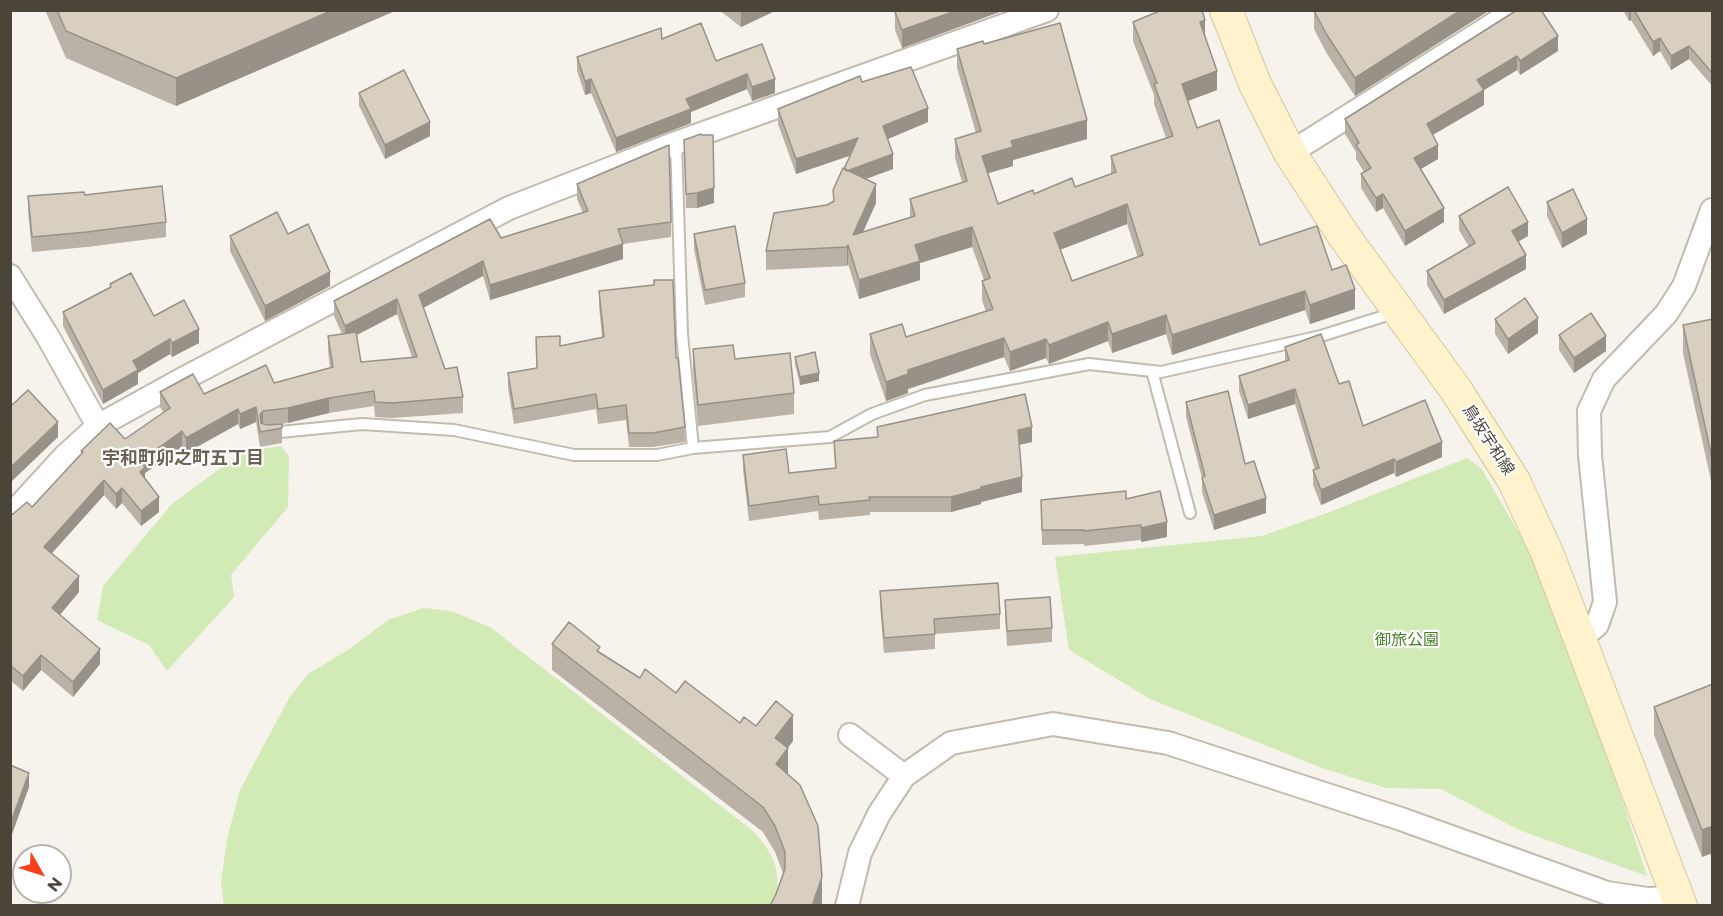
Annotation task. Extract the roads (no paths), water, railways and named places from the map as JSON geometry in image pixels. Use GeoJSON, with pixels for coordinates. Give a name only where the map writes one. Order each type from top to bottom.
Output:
{"type":"FeatureCollection","features":[{"type":"Feature","properties":{"kind":"main road","name":"鳥坂宇和線"},"geometry":{"type":"LineString","coordinates":[[1226,10],[1255,84],[1290,153],[1344,236],[1456,390],[1514,481],[1548,555],[1680,902]]}},
{"type":"Feature","properties":{"kind":"street"},"geometry":{"type":"LineString","coordinates":[[10,516],[65,456],[98,426],[509,208],[676,143],[1047,10]]}},
{"type":"Feature","properties":{"kind":"street"},"geometry":{"type":"LineString","coordinates":[[1290,153],[1516,10]]}},
{"type":"Feature","properties":{"kind":"street"},"geometry":{"type":"LineString","coordinates":[[1580,639],[1597,625],[1605,602],[1590,455],[1589,411],[1604,379],[1666,314],[1684,286],[1713,210]]}},
{"type":"Feature","properties":{"kind":"street"},"geometry":{"type":"LineString","coordinates":[[10,276],[48,337],[98,426]]}},
{"type":"Feature","properties":{"kind":"street"},"geometry":{"type":"LineString","coordinates":[[847,906],[860,853],[879,814],[904,776],[951,743],[1053,724],[1168,744],[1401,819],[1607,893],[1680,902]]}},
{"type":"Feature","properties":{"kind":"street"},"geometry":{"type":"LineString","coordinates":[[850,735],[904,776]]}},
{"type":"Feature","properties":{"kind":"lane"},"geometry":{"type":"LineString","coordinates":[[676,143],[682,334],[693,448]]}},
{"type":"Feature","properties":{"kind":"lane"},"geometry":{"type":"LineString","coordinates":[[267,433],[362,424],[454,430],[574,456],[657,455],[693,448],[830,437],[872,414],[926,395],[1089,364],[1161,372],[1321,336],[1399,311]]}},
{"type":"Feature","properties":{"kind":"lane"},"geometry":{"type":"LineString","coordinates":[[1152,371],[1190,513]]}},
{"type":"Feature","properties":{"kind":"district","name":"宇和町卯之町五丁目"},"geometry":{"type":"Point","coordinates":[183,459]}},
{"type":"Feature","properties":{"kind":"park label","name":"御旅公園"},"geometry":{"type":"Point","coordinates":[1407,640]}}]}
